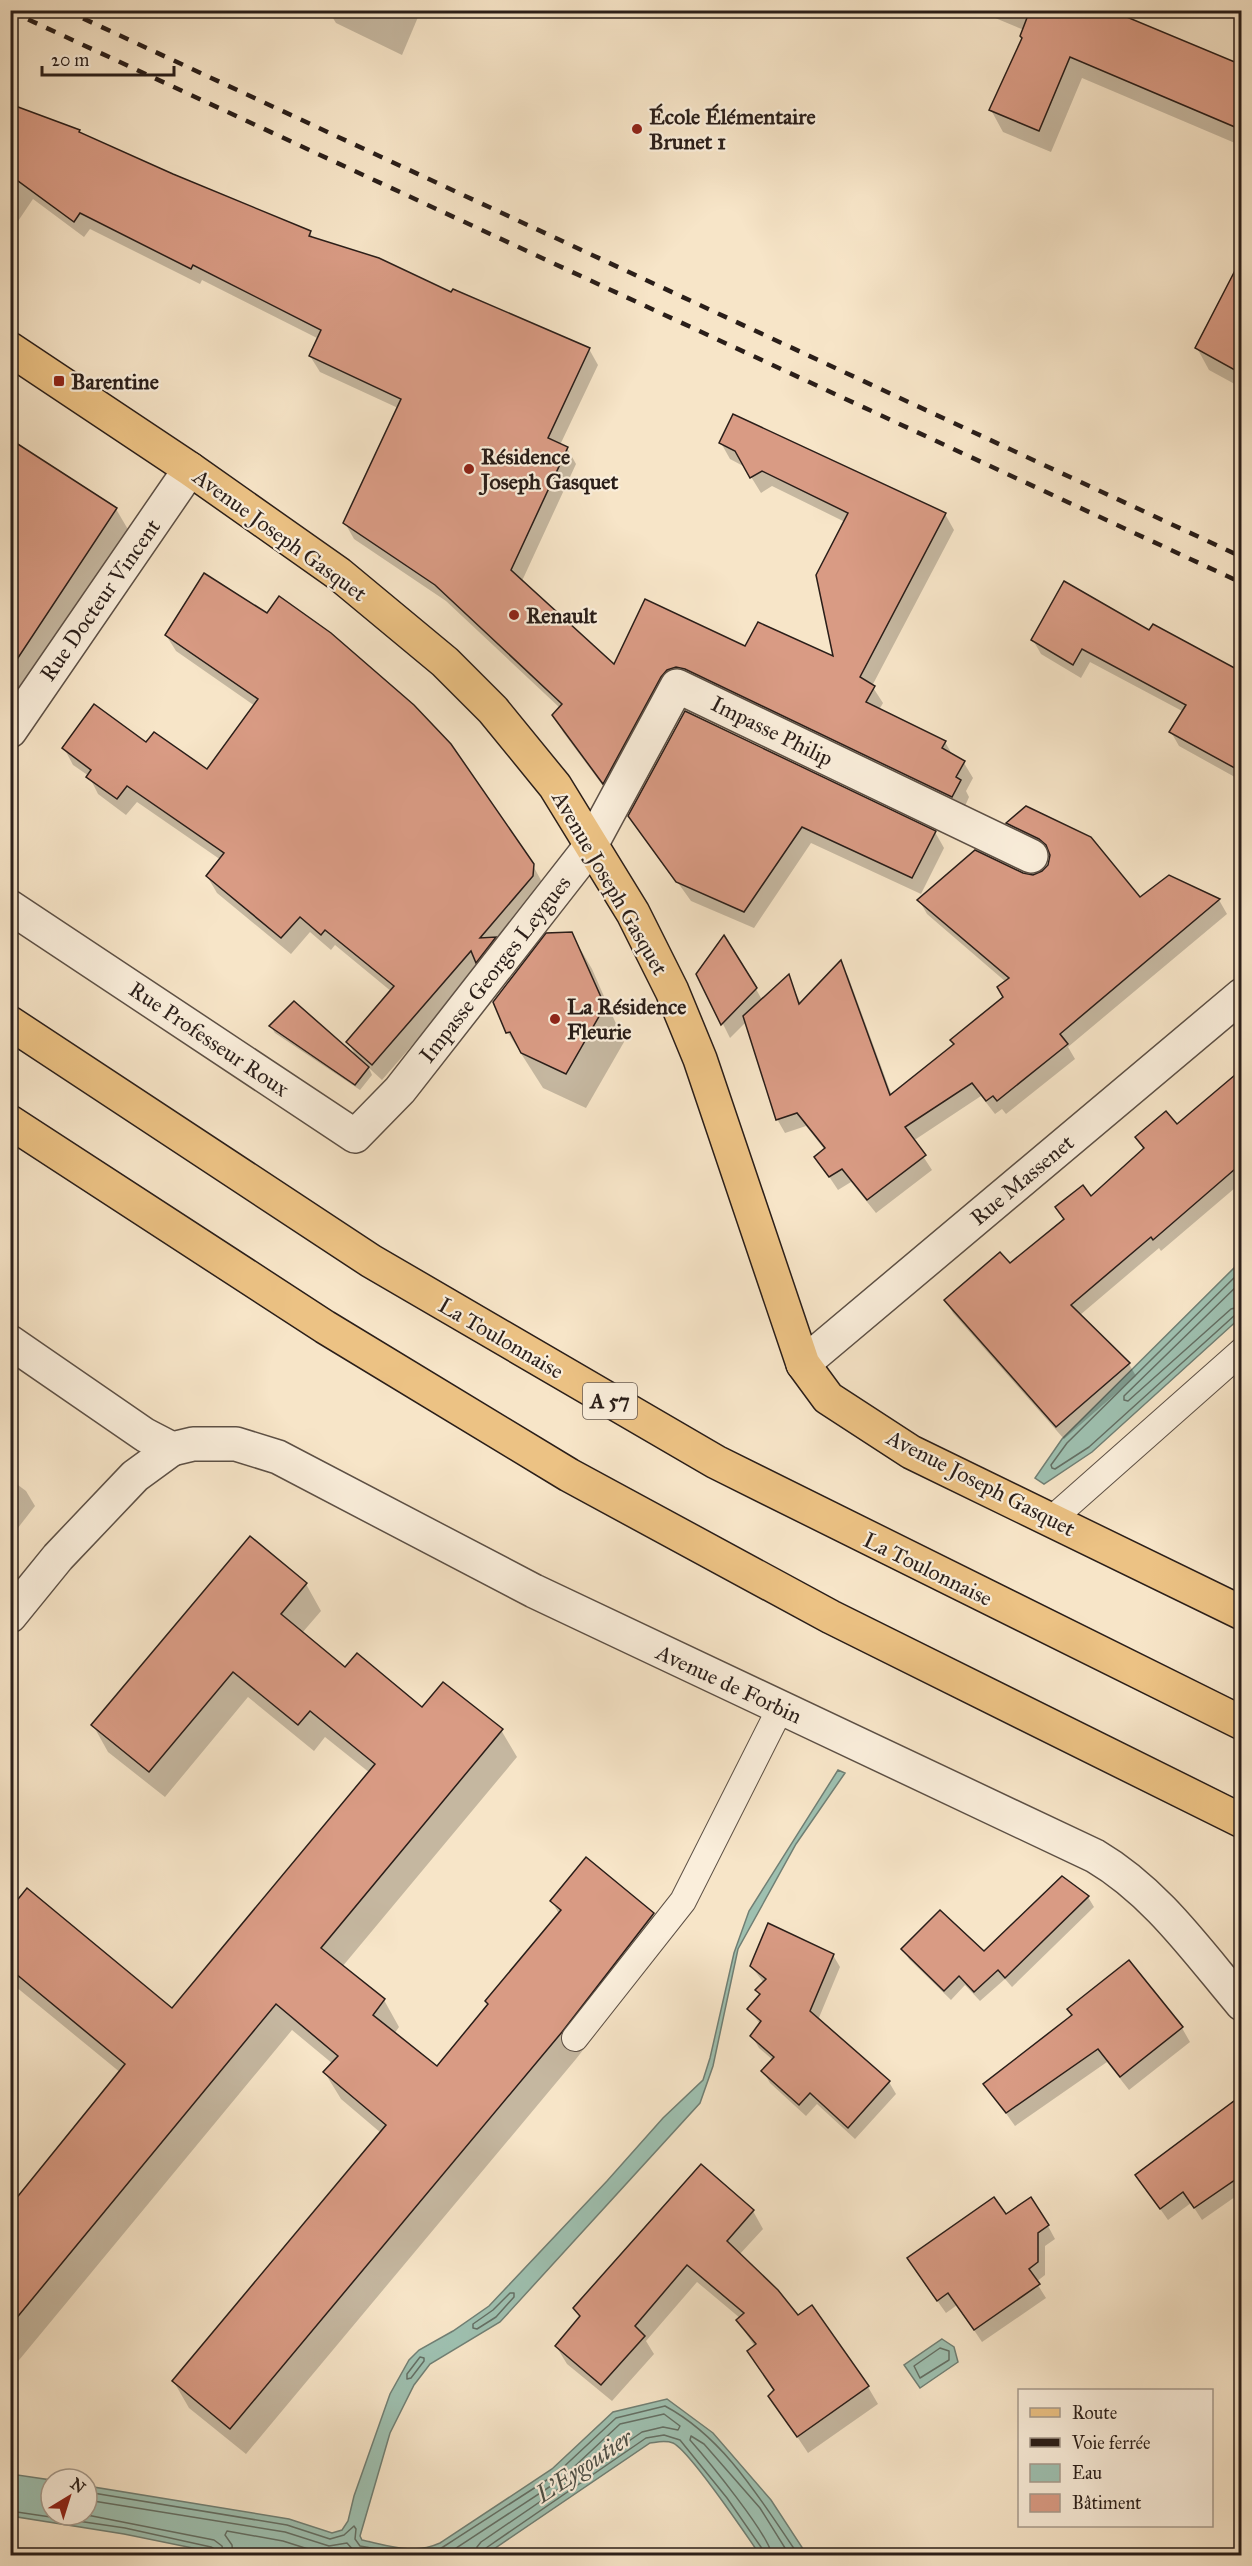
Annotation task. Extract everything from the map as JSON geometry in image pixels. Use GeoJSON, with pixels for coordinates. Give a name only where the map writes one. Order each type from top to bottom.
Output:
{"type":"FeatureCollection","features":[{"type":"Feature","properties":{"kind":"main road","name":"Avenue Joseph Gasquet"},"geometry":{"type":"LineString","coordinates":[[10,349],[190,469],[339,574],[444,662],[493,710],[555,786],[590,847],[633,913],[672,991],[700,1059],[803,1364],[828,1398],[911,1452],[1242,1612]]}},
{"type":"Feature","properties":{"kind":"main road","name":"La Toulonnaise"},"geometry":{"type":"LineString","coordinates":[[10,1023],[371,1261],[706,1456],[1242,1723]]}},
{"type":"Feature","properties":{"kind":"main road"},"geometry":{"type":"LineString","coordinates":[[10,1122],[325,1327],[569,1475],[831,1617],[1242,1821]]}},
{"type":"Feature","properties":{"kind":"street","name":"Rue Docteur Vincent"},"geometry":{"type":"LineString","coordinates":[[10,731],[190,469]]}},
{"type":"Feature","properties":{"kind":"street","name":"Impasse Philip"},"geometry":{"type":"LineString","coordinates":[[590,847],[677,686],[1031,856]]}},
{"type":"Feature","properties":{"kind":"street","name":"Impasse Georges Leygues"},"geometry":{"type":"LineString","coordinates":[[400,1090],[590,847]]}},
{"type":"Feature","properties":{"kind":"street","name":"Rue Professeur Roux"},"geometry":{"type":"LineString","coordinates":[[10,907],[355,1136],[400,1090]]}},
{"type":"Feature","properties":{"kind":"street","name":"Rue Massenet"},"geometry":{"type":"LineString","coordinates":[[803,1364],[1242,995]]}},
{"type":"Feature","properties":{"kind":"street"},"geometry":{"type":"LineString","coordinates":[[10,1342],[145,1435],[172,1449]]}},
{"type":"Feature","properties":{"kind":"street","name":"Avenue de Forbin"},"geometry":{"type":"LineString","coordinates":[[172,1449],[194,1444],[236,1444],[278,1457],[534,1591],[1095,1856],[1115,1867],[1153,1900],[1242,2004]]}},
{"type":"Feature","properties":{"kind":"street"},"geometry":{"type":"LineString","coordinates":[[15,1602],[135,1476],[148,1464],[172,1449]]}},
{"type":"Feature","properties":{"kind":"lane"},"geometry":{"type":"LineString","coordinates":[[1051,1520],[1242,1351]]}},
{"type":"Feature","properties":{"kind":"lane"},"geometry":{"type":"LineString","coordinates":[[575,2038],[683,1901],[780,1709]]}},
{"type":"Feature","properties":{"kind":"water"},"geometry":{"type":"Polygon","coordinates":[[[1241,1261],[1241,1317],[1092,1452],[1044,1484],[1035,1478],[1062,1439],[1241,1261]]]}},
{"type":"Feature","properties":{"kind":"water","name":"L'Eygoutier"},"geometry":{"type":"Polygon","coordinates":[[[838,1770],[845,1773],[796,1844],[738,1949],[713,2066],[700,2103],[500,2322],[430,2364],[414,2385],[390,2433],[360,2536],[362,2540],[411,2549],[430,2547],[440,2543],[552,2469],[613,2412],[667,2399],[713,2433],[771,2500],[807,2555],[760,2555],[692,2461],[673,2443],[664,2441],[650,2443],[485,2555],[227,2555],[80,2527],[99,2527],[99,2488],[289,2519],[332,2533],[342,2530],[348,2521],[354,2496],[390,2394],[409,2360],[419,2350],[453,2331],[489,2306],[663,2118],[703,2080],[734,1953],[749,1911],[838,1770]]]}},
{"type":"Feature","properties":{"kind":"water"},"geometry":{"type":"Polygon","coordinates":[[[942,2339],[954,2347],[958,2362],[920,2388],[904,2365],[942,2339]]]}},
{"type":"Feature","properties":{"kind":"water","name":"L'Eygoutier"},"geometry":{"type":"Polygon","coordinates":[[[11,2474],[39,2478],[39,2520],[11,2516],[11,2474]]]}},
{"type":"Feature","properties":{"kind":"building"},"geometry":{"type":"Polygon","coordinates":[[[1030,10],[1110,10],[1242,65],[1242,130],[1070,57],[1039,131],[989,110],[1022,38],[1020,36],[1030,10]]]}},
{"type":"Feature","properties":{"kind":"building"},"geometry":{"type":"Polygon","coordinates":[[[10,104],[80,130],[79,132],[173,174],[311,231],[309,236],[379,258],[451,292],[453,289],[590,348],[548,438],[568,447],[511,570],[614,664],[645,599],[745,646],[758,622],[833,656],[816,575],[848,513],[762,471],[750,478],[735,451],[719,443],[733,414],[946,513],[860,677],[875,686],[866,702],[946,741],[942,748],[965,761],[956,777],[961,780],[952,797],[685,669],[676,667],[667,670],[661,677],[603,784],[552,715],[562,704],[435,585],[343,523],[401,399],[309,356],[321,330],[193,265],[191,269],[80,213],[74,222],[10,175],[10,104]]]}},
{"type":"Feature","properties":{"kind":"building"},"geometry":{"type":"Polygon","coordinates":[[[1242,257],[1242,374],[1195,348],[1242,257]]]}},
{"type":"Feature","properties":{"kind":"building"},"geometry":{"type":"Polygon","coordinates":[[[10,439],[117,508],[10,670],[10,439]]]}},
{"type":"Feature","properties":{"kind":"building"},"geometry":{"type":"Polygon","coordinates":[[[204,573],[267,613],[279,596],[331,633],[414,705],[451,744],[534,864],[533,876],[480,938],[496,937],[476,963],[471,951],[372,1065],[346,1042],[394,986],[325,930],[321,935],[300,917],[281,938],[206,876],[224,853],[127,786],[117,799],[86,777],[91,770],[62,748],[94,704],[146,742],[154,732],[207,769],[258,699],[165,635],[204,573]]]}},
{"type":"Feature","properties":{"kind":"building"},"geometry":{"type":"Polygon","coordinates":[[[1064,581],[1149,630],[1153,624],[1242,672],[1242,772],[1169,732],[1186,705],[1082,649],[1073,665],[1031,640],[1064,581]]]}},
{"type":"Feature","properties":{"kind":"building"},"geometry":{"type":"Polygon","coordinates":[[[685,711],[936,831],[912,878],[802,827],[744,912],[676,882],[628,816],[685,711]]]}},
{"type":"Feature","properties":{"kind":"building"},"geometry":{"type":"Polygon","coordinates":[[[1026,806],[1091,837],[1140,897],[1169,875],[1220,899],[1060,1034],[1068,1044],[997,1101],[993,1096],[986,1101],[972,1083],[905,1127],[926,1155],[867,1200],[842,1169],[829,1177],[814,1157],[825,1148],[797,1113],[776,1120],[743,1016],[789,974],[799,1004],[841,960],[890,1095],[954,1044],[950,1040],[1003,997],[997,987],[1009,978],[917,900],[975,850],[1023,873],[1033,875],[1042,871],[1048,865],[1050,855],[1046,845],[1039,839],[1006,823],[1026,806]]]}},
{"type":"Feature","properties":{"kind":"building","name":"La Résidence Fleurie"},"geometry":{"type":"Polygon","coordinates":[[[572,932],[605,1006],[566,1074],[521,1053],[510,1032],[506,1033],[493,1002],[546,933],[572,932]]]}},
{"type":"Feature","properties":{"kind":"building"},"geometry":{"type":"Polygon","coordinates":[[[724,935],[757,988],[721,1025],[696,974],[724,935]]]}},
{"type":"Feature","properties":{"kind":"building"},"geometry":{"type":"Polygon","coordinates":[[[294,1001],[369,1067],[355,1085],[269,1026],[294,1001]]]}},
{"type":"Feature","properties":{"kind":"building"},"geometry":{"type":"Polygon","coordinates":[[[1242,1069],[1242,1163],[1153,1240],[1151,1237],[1071,1305],[1130,1363],[1056,1427],[944,1300],[1000,1252],[1010,1263],[1064,1219],[1055,1207],[1083,1185],[1091,1196],[1144,1148],[1135,1137],[1166,1111],[1177,1124],[1242,1069]]]}},
{"type":"Feature","properties":{"kind":"building"},"geometry":{"type":"Polygon","coordinates":[[[250,1536],[307,1583],[281,1614],[345,1667],[357,1653],[422,1707],[443,1682],[503,1729],[321,1948],[385,1999],[373,2015],[437,2066],[488,2004],[485,2001],[561,1910],[550,1901],[586,1857],[654,1913],[562,2032],[230,2429],[172,2381],[386,2125],[323,2072],[338,2056],[276,2004],[10,2326],[10,2206],[125,2064],[10,1969],[10,1909],[27,1888],[172,2008],[375,1764],[310,1711],[298,1725],[233,1672],[149,1772],[91,1725],[250,1536]]]}},
{"type":"Feature","properties":{"kind":"building"},"geometry":{"type":"Polygon","coordinates":[[[1062,1876],[1089,1896],[1005,1978],[998,1970],[974,1992],[959,1976],[944,1991],[901,1949],[940,1910],[984,1951],[1062,1876]]]}},
{"type":"Feature","properties":{"kind":"building"},"geometry":{"type":"Polygon","coordinates":[[[768,1923],[834,1954],[810,2011],[890,2081],[848,2128],[810,2093],[799,2105],[761,2071],[774,2057],[750,2036],[761,2021],[747,2009],[760,1994],[755,1990],[766,1979],[750,1966],[768,1923]]]}},
{"type":"Feature","properties":{"kind":"building"},"geometry":{"type":"Polygon","coordinates":[[[1129,1960],[1183,2027],[1120,2077],[1098,2049],[1006,2113],[983,2084],[1072,2015],[1067,2009],[1129,1960]]]}},
{"type":"Feature","properties":{"kind":"building"},"geometry":{"type":"Polygon","coordinates":[[[1242,2095],[1242,2175],[1194,2208],[1183,2192],[1160,2209],[1135,2175],[1242,2095]]]}},
{"type":"Feature","properties":{"kind":"building"},"geometry":{"type":"Polygon","coordinates":[[[701,2164],[754,2210],[727,2241],[778,2290],[798,2315],[812,2305],[869,2386],[797,2437],[768,2396],[774,2390],[747,2351],[756,2344],[736,2320],[744,2313],[687,2265],[635,2326],[645,2336],[601,2385],[555,2346],[580,2316],[573,2308],[701,2164]]]}},
{"type":"Feature","properties":{"kind":"building"},"geometry":{"type":"Polygon","coordinates":[[[994,2197],[1006,2214],[1031,2197],[1049,2225],[1038,2233],[1038,2262],[1029,2269],[1040,2284],[974,2330],[948,2293],[937,2301],[907,2258],[994,2197]]]}},
{"type":"Feature","properties":{"kind":"railway"},"geometry":{"type":"LineString","coordinates":[[65,10],[1242,557]]}},
{"type":"Feature","properties":{"kind":"railway"},"geometry":{"type":"LineString","coordinates":[[10,11],[1242,583]]}},
{"type":"Feature","properties":{"kind":"place","name":"École Élémentaire Brunet 1"},"geometry":{"type":"Point","coordinates":[637,129]}},
{"type":"Feature","properties":{"kind":"place","name":"Barentine"},"geometry":{"type":"Point","coordinates":[59,381]}},
{"type":"Feature","properties":{"kind":"place","name":"Résidence Joseph Gasquet"},"geometry":{"type":"Point","coordinates":[469,469]}},
{"type":"Feature","properties":{"kind":"place","name":"Renault"},"geometry":{"type":"Point","coordinates":[514,615]}},
{"type":"Feature","properties":{"kind":"place","name":"La Résidence Fleurie"},"geometry":{"type":"Point","coordinates":[555,1019]}}]}
